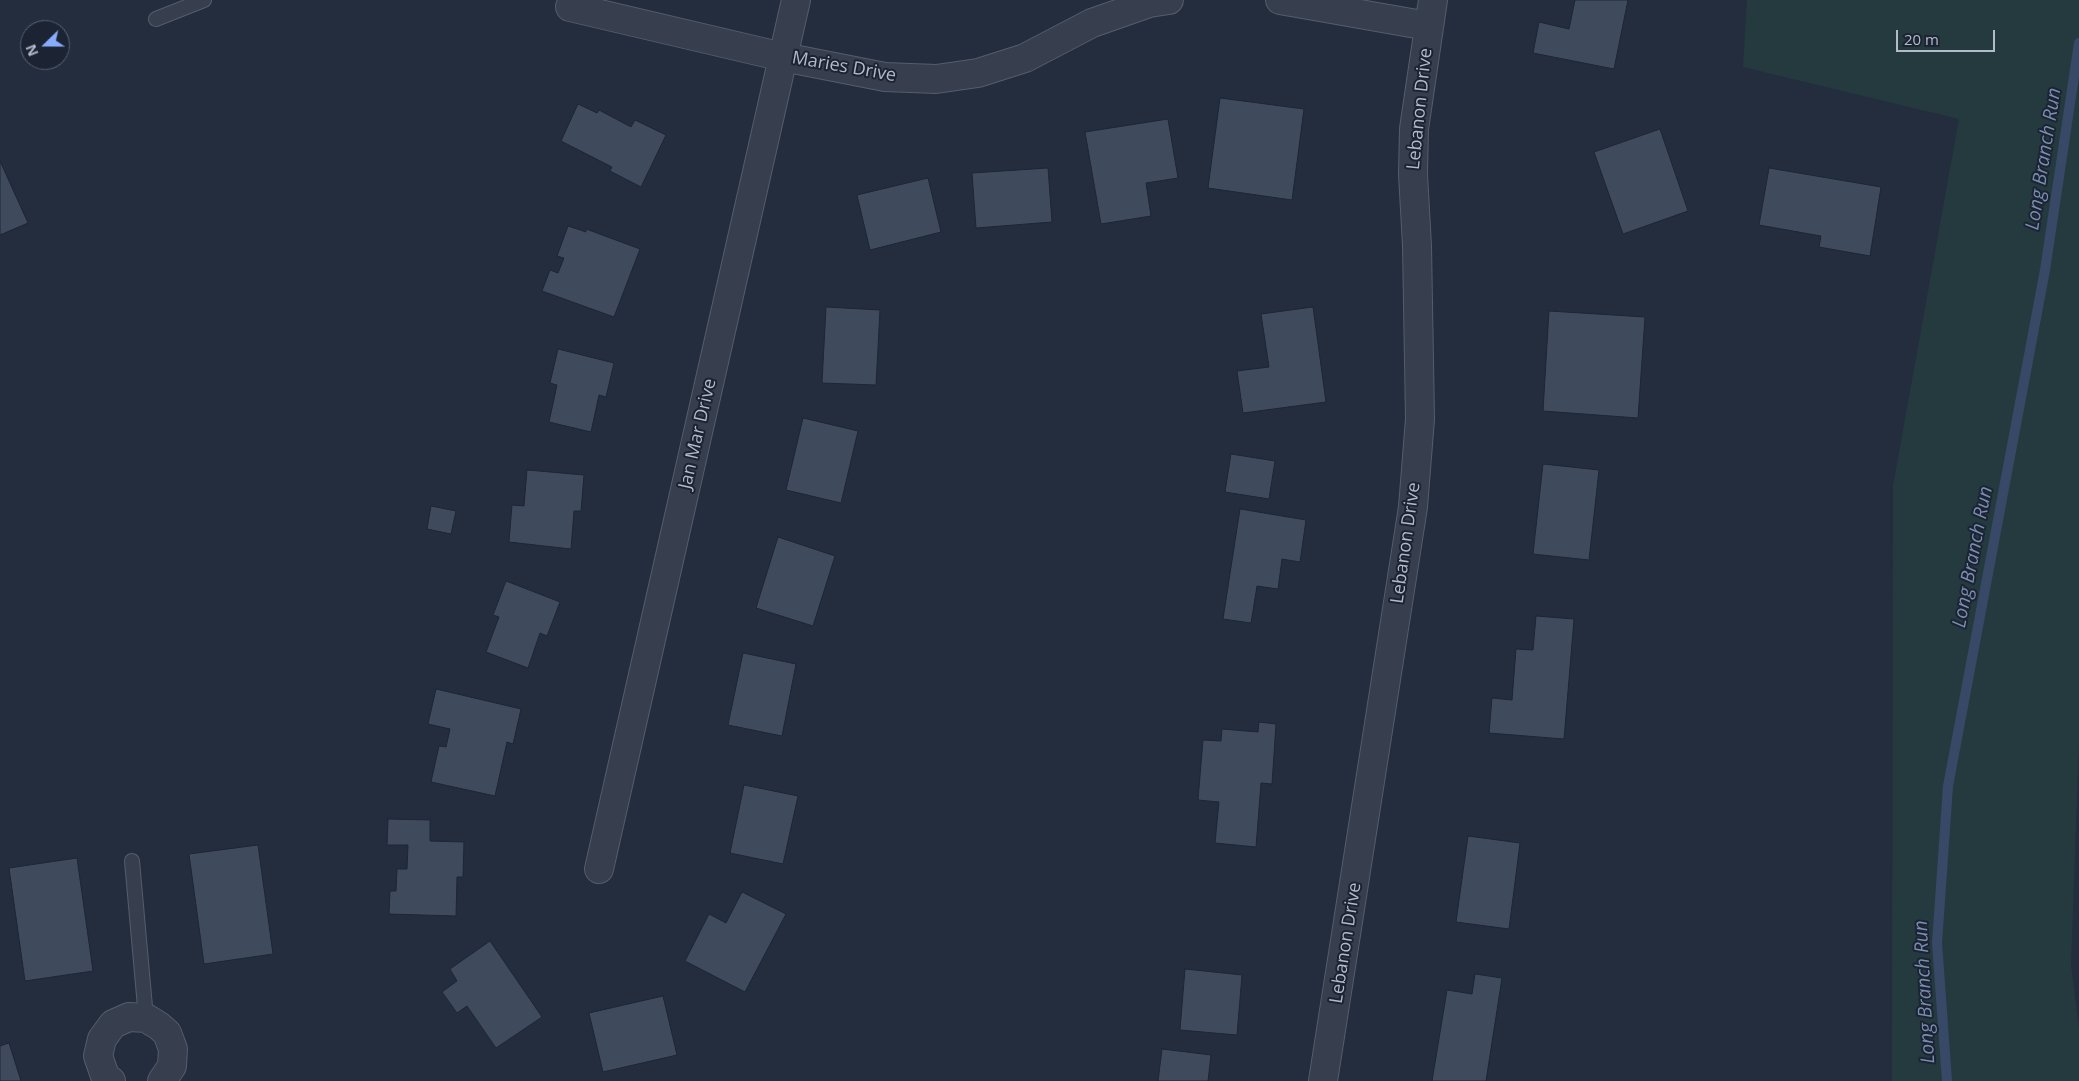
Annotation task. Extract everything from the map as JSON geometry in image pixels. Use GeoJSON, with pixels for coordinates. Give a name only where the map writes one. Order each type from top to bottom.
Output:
{"type":"FeatureCollection","features":[{"type":"Feature","properties":{"kind":"street","name":"Jan Mar Drive"},"geometry":{"type":"LineString","coordinates":[[599,869],[796,0]]}},
{"type":"Feature","properties":{"kind":"street","name":"Maries Drive"},"geometry":{"type":"LineString","coordinates":[[570,7],[783,57],[885,77],[936,79],[978,73],[1025,58],[1092,23],[1149,3],[1169,0]]}},
{"type":"Feature","properties":{"kind":"street"},"geometry":{"type":"LineString","coordinates":[[1280,0],[1430,13]]}},
{"type":"Feature","properties":{"kind":"street","name":"Lebanon Drive"},"geometry":{"type":"LineString","coordinates":[[1323,1081],[1413,507],[1420,419],[1417,246],[1413,174],[1414,129],[1430,13]]}},
{"type":"Feature","properties":{"kind":"street"},"geometry":{"type":"LineString","coordinates":[[111,1081],[105,1076],[98,1056],[102,1039],[113,1024],[129,1018],[146,1018],[160,1026],[167,1033],[173,1049],[172,1066],[162,1081]]}},
{"type":"Feature","properties":{"kind":"lane"},"geometry":{"type":"LineString","coordinates":[[156,20],[204,0]]}},
{"type":"Feature","properties":{"kind":"lane"},"geometry":{"type":"LineString","coordinates":[[132,861],[146,1018]]}},
{"type":"Feature","properties":{"kind":"green space"},"geometry":{"type":"Polygon","coordinates":[[[1747,0],[2079,0],[2079,742],[2071,965],[2079,1028],[2079,1081],[1892,1081],[1893,486],[1959,119],[1743,67],[1747,0]]]}},
{"type":"Feature","properties":{"kind":"building"},"geometry":{"type":"Polygon","coordinates":[[[1575,0],[1628,0],[1614,69],[1533,53],[1539,22],[1569,29],[1575,0]]]}},
{"type":"Feature","properties":{"kind":"building"},"geometry":{"type":"Polygon","coordinates":[[[1220,98],[1304,109],[1292,200],[1208,188],[1220,98]]]}},
{"type":"Feature","properties":{"kind":"building"},"geometry":{"type":"Polygon","coordinates":[[[578,104],[597,113],[599,110],[631,127],[635,120],[666,135],[641,187],[610,171],[612,167],[561,141],[578,104]]]}},
{"type":"Feature","properties":{"kind":"building"},"geometry":{"type":"Polygon","coordinates":[[[1168,119],[1178,178],[1146,183],[1151,216],[1101,224],[1085,132],[1168,119]]]}},
{"type":"Feature","properties":{"kind":"building"},"geometry":{"type":"Polygon","coordinates":[[[1660,129],[1688,211],[1623,234],[1594,152],[1660,129]]]}},
{"type":"Feature","properties":{"kind":"building"},"geometry":{"type":"Polygon","coordinates":[[[0,161],[28,223],[0,235],[0,161]]]}},
{"type":"Feature","properties":{"kind":"building"},"geometry":{"type":"Polygon","coordinates":[[[1048,168],[1052,222],[976,228],[972,173],[1048,168]]]}},
{"type":"Feature","properties":{"kind":"building"},"geometry":{"type":"Polygon","coordinates":[[[1769,168],[1881,187],[1870,256],[1819,247],[1821,236],[1759,225],[1769,168]]]}},
{"type":"Feature","properties":{"kind":"building"},"geometry":{"type":"Polygon","coordinates":[[[928,178],[941,232],[870,250],[857,195],[928,178]]]}},
{"type":"Feature","properties":{"kind":"building"},"geometry":{"type":"Polygon","coordinates":[[[568,226],[586,232],[586,229],[640,249],[614,317],[542,291],[550,270],[558,273],[564,258],[557,256],[568,226]]]}},
{"type":"Feature","properties":{"kind":"building"},"geometry":{"type":"Polygon","coordinates":[[[826,307],[880,310],[876,385],[822,383],[826,307]]]}},
{"type":"Feature","properties":{"kind":"building"},"geometry":{"type":"Polygon","coordinates":[[[1313,307],[1326,402],[1243,413],[1237,371],[1269,367],[1261,314],[1313,307]]]}},
{"type":"Feature","properties":{"kind":"building"},"geometry":{"type":"Polygon","coordinates":[[[1549,311],[1645,317],[1638,418],[1543,411],[1549,311]]]}},
{"type":"Feature","properties":{"kind":"building"},"geometry":{"type":"Polygon","coordinates":[[[558,349],[614,363],[606,397],[599,395],[591,432],[549,422],[557,385],[550,383],[558,349]]]}},
{"type":"Feature","properties":{"kind":"building"},"geometry":{"type":"Polygon","coordinates":[[[803,418],[858,431],[841,503],[786,490],[803,418]]]}},
{"type":"Feature","properties":{"kind":"building"},"geometry":{"type":"Polygon","coordinates":[[[1231,454],[1275,461],[1269,499],[1225,492],[1231,454]]]}},
{"type":"Feature","properties":{"kind":"building"},"geometry":{"type":"Polygon","coordinates":[[[1543,464],[1599,470],[1589,560],[1533,554],[1543,464]]]}},
{"type":"Feature","properties":{"kind":"building"},"geometry":{"type":"Polygon","coordinates":[[[527,470],[584,475],[581,511],[574,511],[571,549],[509,542],[512,505],[524,506],[527,470]]]}},
{"type":"Feature","properties":{"kind":"building"},"geometry":{"type":"Polygon","coordinates":[[[431,506],[456,511],[451,534],[427,529],[431,506]]]}},
{"type":"Feature","properties":{"kind":"building"},"geometry":{"type":"Polygon","coordinates":[[[1240,509],[1306,520],[1300,562],[1282,559],[1278,589],[1257,586],[1251,623],[1223,619],[1240,509]]]}},
{"type":"Feature","properties":{"kind":"building"},"geometry":{"type":"Polygon","coordinates":[[[778,537],[835,556],[813,626],[756,608],[778,537]]]}},
{"type":"Feature","properties":{"kind":"building"},"geometry":{"type":"Polygon","coordinates":[[[506,581],[560,602],[547,636],[540,633],[528,668],[486,652],[499,617],[493,615],[506,581]]]}},
{"type":"Feature","properties":{"kind":"building"},"geometry":{"type":"Polygon","coordinates":[[[1536,616],[1574,619],[1564,739],[1489,733],[1492,698],[1512,700],[1516,649],[1533,650],[1536,616]]]}},
{"type":"Feature","properties":{"kind":"building"},"geometry":{"type":"Polygon","coordinates":[[[743,653],[796,664],[782,736],[728,725],[743,653]]]}},
{"type":"Feature","properties":{"kind":"building"},"geometry":{"type":"Polygon","coordinates":[[[436,689],[521,709],[513,744],[507,742],[495,796],[431,782],[439,746],[446,747],[450,729],[428,724],[436,689]]]}},
{"type":"Feature","properties":{"kind":"building"},"geometry":{"type":"Polygon","coordinates":[[[1259,722],[1276,724],[1272,784],[1261,783],[1256,847],[1215,843],[1219,802],[1198,800],[1203,740],[1221,741],[1222,729],[1258,732],[1259,722]]]}},
{"type":"Feature","properties":{"kind":"building"},"geometry":{"type":"Polygon","coordinates":[[[744,785],[798,796],[783,864],[730,853],[744,785]]]}},
{"type":"Feature","properties":{"kind":"building"},"geometry":{"type":"Polygon","coordinates":[[[388,819],[430,820],[430,841],[464,842],[463,877],[457,877],[456,916],[389,914],[390,891],[396,891],[397,869],[407,869],[408,845],[387,845],[388,819]]]}},
{"type":"Feature","properties":{"kind":"building"},"geometry":{"type":"Polygon","coordinates":[[[1468,836],[1520,843],[1509,929],[1456,922],[1468,836]]]}},
{"type":"Feature","properties":{"kind":"building"},"geometry":{"type":"Polygon","coordinates":[[[258,845],[273,954],[204,964],[189,854],[258,845]]]}},
{"type":"Feature","properties":{"kind":"building"},"geometry":{"type":"Polygon","coordinates":[[[77,858],[93,971],[25,981],[9,868],[77,858]]]}},
{"type":"Feature","properties":{"kind":"building"},"geometry":{"type":"Polygon","coordinates":[[[742,892],[786,914],[745,992],[685,961],[709,914],[726,923],[742,892]]]}},
{"type":"Feature","properties":{"kind":"building"},"geometry":{"type":"Polygon","coordinates":[[[490,941],[542,1017],[496,1048],[467,1006],[457,1013],[442,992],[457,981],[450,969],[490,941]]]}},
{"type":"Feature","properties":{"kind":"building"},"geometry":{"type":"Polygon","coordinates":[[[1185,969],[1242,975],[1237,1035],[1180,1030],[1185,969]]]}},
{"type":"Feature","properties":{"kind":"building"},"geometry":{"type":"Polygon","coordinates":[[[1475,974],[1502,978],[1486,1081],[1432,1081],[1447,990],[1472,994],[1475,974]]]}},
{"type":"Feature","properties":{"kind":"building"},"geometry":{"type":"Polygon","coordinates":[[[663,996],[677,1055],[603,1072],[589,1013],[663,996]]]}},
{"type":"Feature","properties":{"kind":"building"},"geometry":{"type":"Polygon","coordinates":[[[9,1043],[21,1081],[0,1081],[0,1046],[9,1043]]]}},
{"type":"Feature","properties":{"kind":"building"},"geometry":{"type":"Polygon","coordinates":[[[1162,1049],[1211,1055],[1208,1081],[1158,1081],[1162,1049]]]}},
{"type":"Feature","properties":{"kind":"waterway","name":"Long Branch Run"},"geometry":{"type":"LineString","coordinates":[[1947,1081],[1937,943],[1948,786],[2045,270],[2079,43]]}}]}
